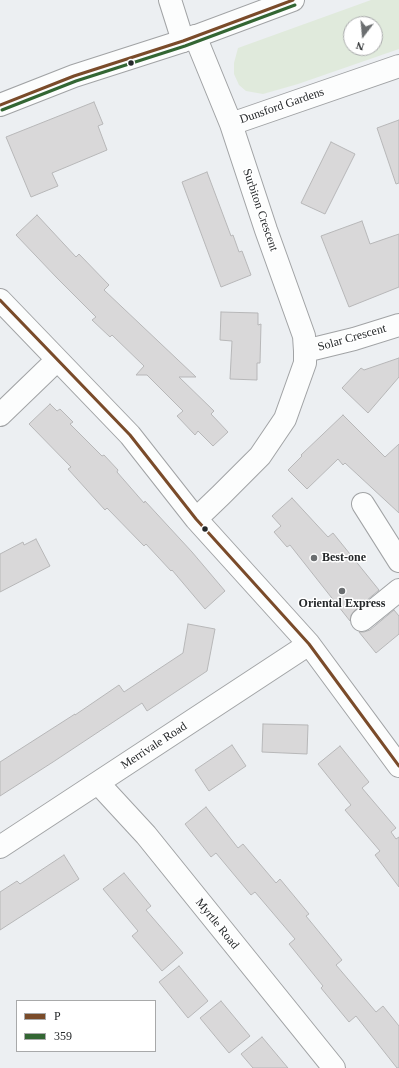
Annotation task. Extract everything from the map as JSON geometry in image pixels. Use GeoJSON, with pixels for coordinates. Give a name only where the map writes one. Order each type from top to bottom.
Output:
{"type":"FeatureCollection","features":[{"type":"Feature","properties":{"kind":"street","name":"Dunsford Gardens"},"geometry":{"type":"LineString","coordinates":[[170,0],[232,124],[399,66]]}},
{"type":"Feature","properties":{"kind":"street"},"geometry":{"type":"LineString","coordinates":[[0,105],[74,76],[189,38],[293,0]]}},
{"type":"Feature","properties":{"kind":"street","name":"Surbiton Crescent"},"geometry":{"type":"LineString","coordinates":[[196,519],[260,456],[285,419],[305,363],[304,336],[266,230],[232,124]]}},
{"type":"Feature","properties":{"kind":"street"},"geometry":{"type":"LineString","coordinates":[[0,300],[130,436],[196,519],[309,644],[399,765]]}},
{"type":"Feature","properties":{"kind":"street","name":"Solar Crescent"},"geometry":{"type":"LineString","coordinates":[[305,352],[399,325]]}},
{"type":"Feature","properties":{"kind":"street"},"geometry":{"type":"LineString","coordinates":[[0,415],[57,360]]}},
{"type":"Feature","properties":{"kind":"street"},"geometry":{"type":"LineString","coordinates":[[363,504],[399,561]]}},
{"type":"Feature","properties":{"kind":"street"},"geometry":{"type":"LineString","coordinates":[[362,620],[399,590]]}},
{"type":"Feature","properties":{"kind":"street","name":"Merrivale Road"},"geometry":{"type":"LineString","coordinates":[[0,847],[309,644]]}},
{"type":"Feature","properties":{"kind":"street","name":"Myrtle Road"},"geometry":{"type":"LineString","coordinates":[[98,783],[146,835],[334,1068]]}},
{"type":"Feature","properties":{"kind":"green space"},"geometry":{"type":"Polygon","coordinates":[[[371,0],[399,0],[399,49],[383,55],[383,16],[343,16],[343,56],[379,56],[298,84],[263,94],[246,91],[239,85],[234,74],[234,63],[238,48],[371,0]]]}},
{"type":"Feature","properties":{"kind":"building"},"geometry":{"type":"Polygon","coordinates":[[[94,102],[103,124],[98,126],[107,150],[52,173],[58,186],[31,197],[6,137],[94,102]]]}},
{"type":"Feature","properties":{"kind":"building"},"geometry":{"type":"Polygon","coordinates":[[[399,120],[399,183],[396,184],[377,128],[399,120]]]}},
{"type":"Feature","properties":{"kind":"building"},"geometry":{"type":"Polygon","coordinates":[[[331,142],[355,154],[325,214],[301,203],[331,142]]]}},
{"type":"Feature","properties":{"kind":"building"},"geometry":{"type":"Polygon","coordinates":[[[207,172],[231,236],[233,235],[239,252],[242,251],[251,275],[221,287],[182,182],[207,172]]]}},
{"type":"Feature","properties":{"kind":"building"},"geometry":{"type":"Polygon","coordinates":[[[37,215],[76,257],[79,254],[109,285],[104,290],[196,377],[179,377],[214,411],[211,414],[228,432],[213,446],[198,431],[195,435],[177,416],[183,411],[147,375],[136,375],[144,366],[112,335],[110,337],[92,320],[96,317],[16,235],[37,215]]]}},
{"type":"Feature","properties":{"kind":"building"},"geometry":{"type":"Polygon","coordinates":[[[362,221],[370,244],[399,234],[399,287],[349,307],[321,236],[362,221]]]}},
{"type":"Feature","properties":{"kind":"building"},"geometry":{"type":"Polygon","coordinates":[[[221,312],[258,313],[258,325],[261,324],[260,363],[257,363],[257,380],[230,379],[232,341],[220,340],[221,312]]]}},
{"type":"Feature","properties":{"kind":"building"},"geometry":{"type":"Polygon","coordinates":[[[399,358],[399,377],[368,413],[342,388],[361,368],[364,370],[399,358]]]}},
{"type":"Feature","properties":{"kind":"building"},"geometry":{"type":"Polygon","coordinates":[[[50,404],[57,411],[60,409],[73,422],[70,424],[102,456],[104,455],[144,503],[145,501],[192,552],[225,591],[205,609],[172,570],[171,571],[146,544],[144,546],[107,508],[105,510],[68,469],[71,467],[29,424],[50,404]]]}},
{"type":"Feature","properties":{"kind":"building"},"geometry":{"type":"Polygon","coordinates":[[[343,415],[385,457],[399,444],[399,513],[345,463],[343,465],[338,459],[307,489],[288,470],[302,456],[301,455],[343,415]]]}},
{"type":"Feature","properties":{"kind":"building"},"geometry":{"type":"Polygon","coordinates":[[[292,498],[328,537],[333,533],[379,590],[354,611],[351,615],[350,621],[290,545],[287,547],[274,532],[281,526],[272,516],[292,498]]]}},
{"type":"Feature","properties":{"kind":"building"},"geometry":{"type":"Polygon","coordinates":[[[36,539],[50,566],[0,592],[0,554],[23,542],[24,545],[36,539]]]}},
{"type":"Feature","properties":{"kind":"building"},"geometry":{"type":"Polygon","coordinates":[[[394,610],[399,616],[399,634],[376,653],[359,632],[370,630],[394,610]]]}},
{"type":"Feature","properties":{"kind":"building"},"geometry":{"type":"Polygon","coordinates":[[[188,624],[215,629],[207,671],[147,711],[142,703],[0,796],[0,762],[75,715],[119,685],[124,692],[183,653],[188,624]]]}},
{"type":"Feature","properties":{"kind":"building"},"geometry":{"type":"Polygon","coordinates":[[[263,724],[308,725],[307,754],[262,752],[263,724]]]}},
{"type":"Feature","properties":{"kind":"building"},"geometry":{"type":"Polygon","coordinates":[[[232,745],[246,766],[209,791],[195,770],[232,745]]]}},
{"type":"Feature","properties":{"kind":"building"},"geometry":{"type":"Polygon","coordinates":[[[340,746],[369,782],[362,788],[396,828],[391,832],[396,839],[399,837],[399,887],[375,855],[380,851],[345,810],[351,805],[318,764],[340,746]]]}},
{"type":"Feature","properties":{"kind":"building"},"geometry":{"type":"Polygon","coordinates":[[[206,807],[238,848],[243,844],[276,883],[280,879],[309,914],[306,916],[342,960],[336,965],[376,1012],[383,1006],[399,1026],[399,1068],[397,1068],[356,1016],[349,1022],[321,988],[323,986],[289,944],[295,939],[255,892],[251,895],[216,853],[211,857],[185,824],[206,807]]]}},
{"type":"Feature","properties":{"kind":"building"},"geometry":{"type":"Polygon","coordinates":[[[64,855],[79,879],[0,930],[0,892],[17,881],[20,884],[64,855]]]}},
{"type":"Feature","properties":{"kind":"building"},"geometry":{"type":"Polygon","coordinates":[[[124,873],[151,906],[146,910],[183,953],[162,971],[132,936],[138,931],[103,889],[124,873]]]}},
{"type":"Feature","properties":{"kind":"building"},"geometry":{"type":"Polygon","coordinates":[[[179,966],[208,1001],[188,1018],[159,982],[179,966]]]}},
{"type":"Feature","properties":{"kind":"building"},"geometry":{"type":"Polygon","coordinates":[[[221,1001],[250,1036],[229,1053],[200,1018],[221,1001]]]}},
{"type":"Feature","properties":{"kind":"building"},"geometry":{"type":"Polygon","coordinates":[[[262,1037],[288,1068],[253,1068],[241,1054],[262,1037]]]}},
{"type":"Feature","properties":{"kind":"transit line","name":"P"},"geometry":{"type":"LineString","coordinates":[[0,105],[74,76],[183,41],[293,0]]}},
{"type":"Feature","properties":{"kind":"transit line","name":"359"},"geometry":{"type":"LineString","coordinates":[[2,110],[76,81],[185,46],[295,5]]}},
{"type":"Feature","properties":{"kind":"transit line","name":"P"},"geometry":{"type":"LineString","coordinates":[[0,300],[130,435],[196,519],[309,644],[399,766]]}},
{"type":"Feature","properties":{"kind":"place","name":"Best-one"},"geometry":{"type":"Point","coordinates":[314,558]}},
{"type":"Feature","properties":{"kind":"place","name":"Oriental Express"},"geometry":{"type":"Point","coordinates":[342,591]}}]}
